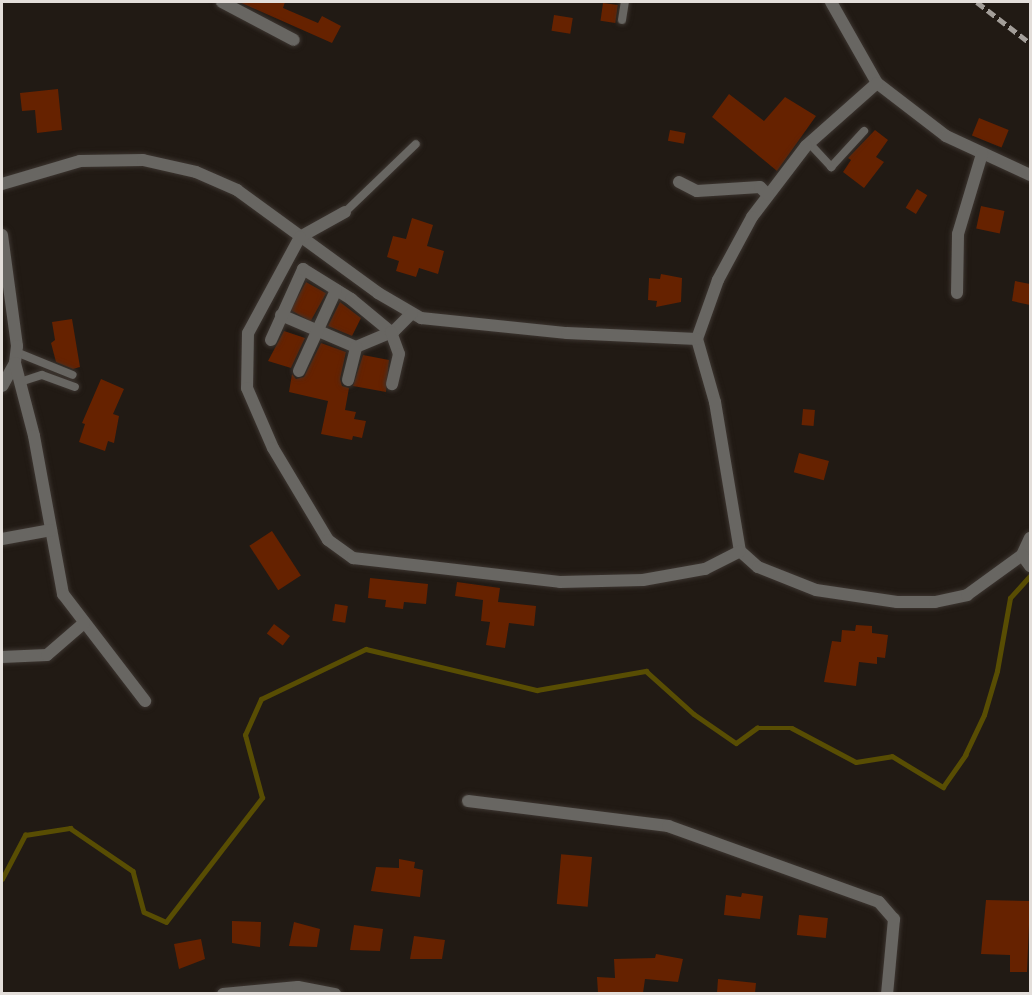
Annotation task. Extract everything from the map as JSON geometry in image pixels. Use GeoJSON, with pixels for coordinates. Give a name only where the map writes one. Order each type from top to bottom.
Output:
{"type":"FeatureCollection","features":[{"type":"Feature","properties":{"kind":"street"},"geometry":{"type":"LineString","coordinates":[[222,2],[294,40]]}},
{"type":"Feature","properties":{"kind":"street"},"geometry":{"type":"LineString","coordinates":[[831,2],[877,83],[937,130],[1030,176]]}},
{"type":"Feature","properties":{"kind":"street"},"geometry":{"type":"LineString","coordinates":[[877,83],[809,143],[752,217],[718,280],[698,339],[715,402],[740,551],[758,567],[816,590],[897,602],[935,602],[967,595],[1022,555],[1030,538]]}},
{"type":"Feature","properties":{"kind":"street"},"geometry":{"type":"LineString","coordinates":[[957,293],[958,234],[982,154]]}},
{"type":"Feature","properties":{"kind":"street"},"geometry":{"type":"LineString","coordinates":[[2,184],[80,161],[143,160],[196,172],[237,190],[300,237],[421,318],[567,333],[698,339]]}},
{"type":"Feature","properties":{"kind":"street"},"geometry":{"type":"LineString","coordinates":[[679,182],[697,191],[760,187],[768,195]]}},
{"type":"Feature","properties":{"kind":"street"},"geometry":{"type":"LineString","coordinates":[[345,212],[300,237],[248,333],[247,387],[273,448],[328,540],[353,558],[560,582],[653,578],[705,569],[740,551]]}},
{"type":"Feature","properties":{"kind":"street"},"geometry":{"type":"LineString","coordinates":[[2,235],[17,328],[16,357],[20,382],[63,594],[145,701]]}},
{"type":"Feature","properties":{"kind":"street"},"geometry":{"type":"LineString","coordinates":[[271,340],[303,269],[336,290],[391,332],[399,354],[392,384]]}},
{"type":"Feature","properties":{"kind":"street"},"geometry":{"type":"LineString","coordinates":[[299,371],[336,290]]}},
{"type":"Feature","properties":{"kind":"street"},"geometry":{"type":"LineString","coordinates":[[281,315],[356,347],[391,332],[412,313]]}},
{"type":"Feature","properties":{"kind":"street"},"geometry":{"type":"LineString","coordinates":[[348,380],[356,347]]}},
{"type":"Feature","properties":{"kind":"street"},"geometry":{"type":"LineString","coordinates":[[2,386],[16,357]]}},
{"type":"Feature","properties":{"kind":"street"},"geometry":{"type":"LineString","coordinates":[[2,539],[51,530]]}},
{"type":"Feature","properties":{"kind":"street"},"geometry":{"type":"LineString","coordinates":[[1022,555],[1030,566]]}},
{"type":"Feature","properties":{"kind":"street"},"geometry":{"type":"LineString","coordinates":[[2,657],[46,655],[84,622]]}},
{"type":"Feature","properties":{"kind":"street"},"geometry":{"type":"LineString","coordinates":[[468,801],[668,826],[879,902],[894,919],[887,993]]}},
{"type":"Feature","properties":{"kind":"street"},"geometry":{"type":"LineString","coordinates":[[223,993],[297,987],[335,993]]}},
{"type":"Feature","properties":{"kind":"lane"},"geometry":{"type":"LineString","coordinates":[[622,20],[625,2]]}},
{"type":"Feature","properties":{"kind":"lane"},"geometry":{"type":"LineString","coordinates":[[809,143],[831,167],[864,131]]}},
{"type":"Feature","properties":{"kind":"lane"},"geometry":{"type":"LineString","coordinates":[[345,212],[416,144]]}},
{"type":"Feature","properties":{"kind":"lane"},"geometry":{"type":"LineString","coordinates":[[16,357],[73,375]]}},
{"type":"Feature","properties":{"kind":"lane"},"geometry":{"type":"LineString","coordinates":[[20,382],[42,375],[75,387]]}},
{"type":"Feature","properties":{"kind":"building"},"geometry":{"type":"Polygon","coordinates":[[[239,2],[285,2],[283,8],[318,23],[322,16],[341,26],[332,43],[239,2]]]}},
{"type":"Feature","properties":{"kind":"building"},"geometry":{"type":"Polygon","coordinates":[[[603,3],[618,5],[615,23],[600,21],[603,3]]]}},
{"type":"Feature","properties":{"kind":"building"},"geometry":{"type":"Polygon","coordinates":[[[554,15],[573,18],[570,34],[551,31],[554,15]]]}},
{"type":"Feature","properties":{"kind":"building"},"geometry":{"type":"Polygon","coordinates":[[[58,89],[62,130],[37,133],[35,110],[22,111],[20,93],[58,89]]]}},
{"type":"Feature","properties":{"kind":"building"},"geometry":{"type":"Polygon","coordinates":[[[729,94],[764,121],[785,97],[816,116],[777,171],[712,117],[729,94]]]}},
{"type":"Feature","properties":{"kind":"building"},"geometry":{"type":"Polygon","coordinates":[[[979,118],[1009,130],[1002,148],[972,136],[979,118]]]}},
{"type":"Feature","properties":{"kind":"building"},"geometry":{"type":"Polygon","coordinates":[[[670,130],[686,133],[684,144],[668,141],[670,130]]]}},
{"type":"Feature","properties":{"kind":"building"},"geometry":{"type":"Polygon","coordinates":[[[875,130],[888,140],[876,157],[884,162],[864,188],[843,172],[851,160],[848,158],[875,130]]]}},
{"type":"Feature","properties":{"kind":"building"},"geometry":{"type":"Polygon","coordinates":[[[917,189],[927,195],[916,214],[906,208],[917,189]]]}},
{"type":"Feature","properties":{"kind":"building"},"geometry":{"type":"Polygon","coordinates":[[[981,206],[1004,211],[1000,233],[976,228],[981,206]]]}},
{"type":"Feature","properties":{"kind":"building"},"geometry":{"type":"Polygon","coordinates":[[[412,218],[433,225],[427,246],[444,251],[438,274],[419,268],[416,277],[396,271],[399,261],[387,257],[393,236],[406,239],[412,218]]]}},
{"type":"Feature","properties":{"kind":"building"},"geometry":{"type":"Polygon","coordinates":[[[661,274],[682,278],[681,302],[656,307],[657,301],[648,300],[649,278],[660,279],[661,274]]]}},
{"type":"Feature","properties":{"kind":"building"},"geometry":{"type":"Polygon","coordinates":[[[1015,281],[1030,284],[1030,305],[1012,301],[1015,281]]]}},
{"type":"Feature","properties":{"kind":"building"},"geometry":{"type":"Polygon","coordinates":[[[306,282],[326,293],[311,321],[290,310],[306,282]]]}},
{"type":"Feature","properties":{"kind":"building"},"geometry":{"type":"Polygon","coordinates":[[[340,302],[361,318],[352,336],[328,326],[340,302]]]}},
{"type":"Feature","properties":{"kind":"building"},"geometry":{"type":"Polygon","coordinates":[[[72,319],[80,367],[73,369],[56,362],[51,343],[55,340],[52,322],[72,319]]]}},
{"type":"Feature","properties":{"kind":"building"},"geometry":{"type":"Polygon","coordinates":[[[284,331],[305,338],[291,368],[268,361],[284,331]]]}},
{"type":"Feature","properties":{"kind":"building"},"geometry":{"type":"Polygon","coordinates":[[[321,343],[346,352],[340,379],[342,386],[349,388],[345,410],[356,412],[354,419],[366,421],[362,438],[353,436],[352,440],[321,434],[328,401],[289,392],[292,374],[296,379],[304,377],[321,343]]]}},
{"type":"Feature","properties":{"kind":"building"},"geometry":{"type":"Polygon","coordinates":[[[363,355],[389,360],[386,392],[353,386],[363,355]]]}},
{"type":"Feature","properties":{"kind":"building"},"geometry":{"type":"Polygon","coordinates":[[[101,379],[124,389],[113,414],[119,416],[114,443],[108,441],[105,451],[79,442],[85,424],[82,423],[101,379]]]}},
{"type":"Feature","properties":{"kind":"building"},"geometry":{"type":"Polygon","coordinates":[[[803,409],[815,410],[814,426],[802,425],[803,409]]]}},
{"type":"Feature","properties":{"kind":"building"},"geometry":{"type":"Polygon","coordinates":[[[799,453],[829,461],[824,480],[794,472],[799,453]]]}},
{"type":"Feature","properties":{"kind":"building"},"geometry":{"type":"Polygon","coordinates":[[[272,531],[301,575],[278,590],[249,546],[272,531]]]}},
{"type":"Feature","properties":{"kind":"building"},"geometry":{"type":"Polygon","coordinates":[[[370,578],[428,584],[426,604],[404,602],[403,609],[385,607],[386,600],[368,598],[370,578]]]}},
{"type":"Feature","properties":{"kind":"building"},"geometry":{"type":"Polygon","coordinates":[[[457,582],[500,588],[498,602],[536,606],[534,626],[509,623],[505,648],[486,645],[490,622],[481,621],[483,600],[455,596],[457,582]]]}},
{"type":"Feature","properties":{"kind":"building"},"geometry":{"type":"Polygon","coordinates":[[[335,604],[348,606],[345,623],[332,621],[335,604]]]}},
{"type":"Feature","properties":{"kind":"building"},"geometry":{"type":"Polygon","coordinates":[[[274,624],[290,636],[283,646],[267,634],[274,624]]]}},
{"type":"Feature","properties":{"kind":"building"},"geometry":{"type":"Polygon","coordinates":[[[856,625],[872,626],[872,633],[888,635],[885,658],[877,657],[877,664],[859,662],[856,686],[824,682],[832,641],[841,642],[842,630],[855,631],[856,625]]]}},
{"type":"Feature","properties":{"kind":"building"},"geometry":{"type":"Polygon","coordinates":[[[561,854],[592,857],[588,907],[557,904],[561,854]]]}},
{"type":"Feature","properties":{"kind":"building"},"geometry":{"type":"Polygon","coordinates":[[[399,859],[415,862],[414,868],[423,870],[420,897],[371,891],[376,867],[399,868],[399,859]]]}},
{"type":"Feature","properties":{"kind":"building"},"geometry":{"type":"Polygon","coordinates":[[[742,893],[763,896],[760,919],[724,915],[726,895],[741,897],[742,893]]]}},
{"type":"Feature","properties":{"kind":"building"},"geometry":{"type":"Polygon","coordinates":[[[986,900],[1030,901],[1027,972],[1010,972],[1010,955],[981,954],[986,900]]]}},
{"type":"Feature","properties":{"kind":"building"},"geometry":{"type":"Polygon","coordinates":[[[799,915],[828,918],[826,938],[797,935],[799,915]]]}},
{"type":"Feature","properties":{"kind":"building"},"geometry":{"type":"Polygon","coordinates":[[[232,921],[261,922],[260,947],[232,943],[232,921]]]}},
{"type":"Feature","properties":{"kind":"building"},"geometry":{"type":"Polygon","coordinates":[[[294,922],[320,929],[317,947],[289,946],[294,922]]]}},
{"type":"Feature","properties":{"kind":"building"},"geometry":{"type":"Polygon","coordinates":[[[354,925],[383,929],[380,951],[350,950],[354,925]]]}},
{"type":"Feature","properties":{"kind":"building"},"geometry":{"type":"Polygon","coordinates":[[[414,936],[445,940],[442,959],[410,959],[414,936]]]}},
{"type":"Feature","properties":{"kind":"building"},"geometry":{"type":"Polygon","coordinates":[[[201,939],[205,959],[179,969],[174,944],[201,939]]]}},
{"type":"Feature","properties":{"kind":"building"},"geometry":{"type":"Polygon","coordinates":[[[656,954],[683,959],[678,982],[645,979],[643,993],[598,993],[597,977],[615,978],[614,959],[655,958],[656,954]]]}},
{"type":"Feature","properties":{"kind":"building"},"geometry":{"type":"Polygon","coordinates":[[[718,979],[756,983],[755,993],[717,993],[718,979]]]}},
{"type":"Feature","properties":{"kind":"waterway"},"geometry":{"type":"LineString","coordinates":[[2,879],[25,835],[70,828],[133,871],[144,912],[166,922],[262,798],[245,735],[261,699],[366,649],[537,690],[646,671],[694,714],[736,743],[757,728],[792,728],[856,762],[892,756],[943,787],[965,755],[984,715],[997,671],[1010,598],[1030,576]]}},
{"type":"Feature","properties":{"kind":"railway"},"geometry":{"type":"LineString","coordinates":[[977,2],[1030,43]]}}]}
